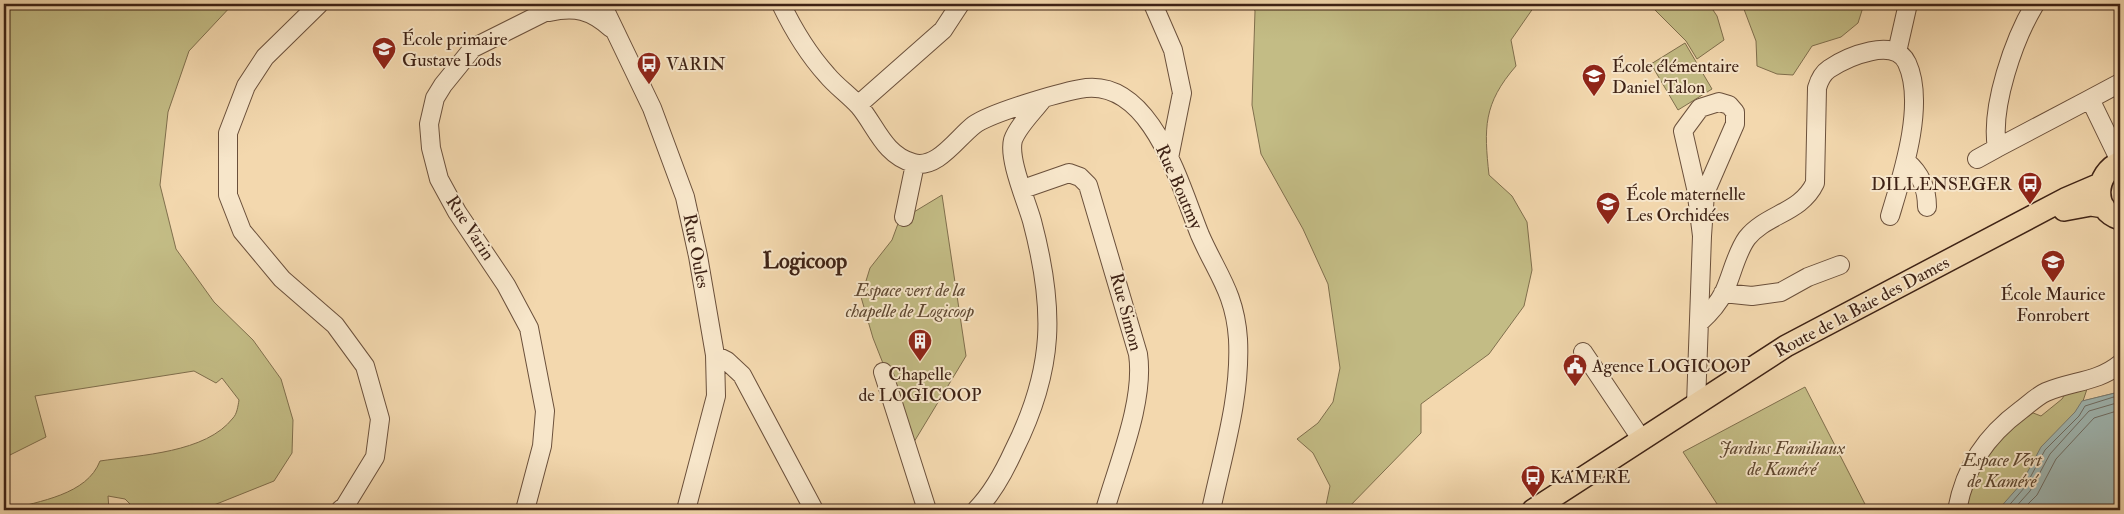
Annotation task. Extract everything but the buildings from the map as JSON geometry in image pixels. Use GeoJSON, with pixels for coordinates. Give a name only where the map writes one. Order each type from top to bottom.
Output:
{"type":"FeatureCollection","features":[{"type":"Feature","properties":{"kind":"main road"},"geometry":{"type":"LineString","coordinates":[[2116,217],[2100,200],[2100,184],[2107,170],[2120,162]]}},
{"type":"Feature","properties":{"kind":"main road","name":"Route de la Baie des Dames"},"geometry":{"type":"LineString","coordinates":[[1533,510],[1786,346],[2065,200],[2100,184]]}},
{"type":"Feature","properties":{"kind":"main road","name":"Route de la Baie des Dames"},"geometry":{"type":"LineString","coordinates":[[1551,510],[1800,351],[2066,209],[2091,205],[2116,217]]}},
{"type":"Feature","properties":{"kind":"street"},"geometry":{"type":"LineString","coordinates":[[319,4],[265,57],[246,86],[228,133],[228,195],[242,231],[282,279],[335,325],[365,366],[380,418],[375,457],[345,506],[340,510]]}},
{"type":"Feature","properties":{"kind":"street","name":"Rue Varin"},"geometry":{"type":"LineString","coordinates":[[525,510],[542,446],[545,411],[529,328],[506,285],[457,212],[439,179],[431,148],[429,124],[435,98],[473,48],[561,4]]}},
{"type":"Feature","properties":{"kind":"street","name":"Rue Oules"},"geometry":{"type":"LineString","coordinates":[[602,4],[652,108],[685,198],[698,256],[715,355],[716,396],[686,510]]}},
{"type":"Feature","properties":{"kind":"street"},"geometry":{"type":"LineString","coordinates":[[613,4],[616,32]]}},
{"type":"Feature","properties":{"kind":"street"},"geometry":{"type":"LineString","coordinates":[[781,4],[799,37],[825,74],[858,105],[890,151],[915,164],[904,217]]}},
{"type":"Feature","properties":{"kind":"street"},"geometry":{"type":"LineString","coordinates":[[858,105],[943,30],[960,4]]}},
{"type":"Feature","properties":{"kind":"street"},"geometry":{"type":"LineString","coordinates":[[1154,4],[1173,50],[1182,93],[1169,158]]}},
{"type":"Feature","properties":{"kind":"street"},"geometry":{"type":"LineString","coordinates":[[1997,148],[1994,131],[2008,67],[2022,24],[2035,4]]}},
{"type":"Feature","properties":{"kind":"street"},"geometry":{"type":"LineString","coordinates":[[545,12],[571,7],[600,18],[616,32]]}},
{"type":"Feature","properties":{"kind":"street"},"geometry":{"type":"LineString","coordinates":[[1897,52],[1907,8]]}},
{"type":"Feature","properties":{"kind":"street"},"geometry":{"type":"LineString","coordinates":[[1700,322],[1713,310],[1723,293],[1742,248],[1751,234],[1757,227],[1791,210],[1810,193],[1815,183],[1817,88],[1820,80],[1828,70],[1858,54],[1882,50],[1897,52],[1907,63],[1912,90],[1910,147],[1890,216]]}},
{"type":"Feature","properties":{"kind":"street"},"geometry":{"type":"LineString","coordinates":[[1977,158],[2120,83]]}},
{"type":"Feature","properties":{"kind":"street","name":"Rue Boutmy"},"geometry":{"type":"LineString","coordinates":[[915,164],[936,160],[976,123],[1008,110],[1082,89],[1113,92],[1139,109],[1169,158],[1206,247],[1226,286],[1234,309],[1237,332],[1234,411],[1211,510]]}},
{"type":"Feature","properties":{"kind":"street"},"geometry":{"type":"LineString","coordinates":[[2090,99],[2120,162]]}},
{"type":"Feature","properties":{"kind":"street"},"geometry":{"type":"LineString","coordinates":[[976,510],[998,483],[1025,428],[1042,381],[1048,350],[1044,277],[1023,189],[1012,161],[1013,140],[1022,124],[1042,100]]}},
{"type":"Feature","properties":{"kind":"street"},"geometry":{"type":"LineString","coordinates":[[1696,404],[1705,192],[1735,124],[1735,112],[1729,106],[1719,102],[1700,108],[1683,131],[1696,188],[1702,236]]}},
{"type":"Feature","properties":{"kind":"street"},"geometry":{"type":"LineString","coordinates":[[1907,162],[1921,178],[1927,196],[1927,207]]}},
{"type":"Feature","properties":{"kind":"street","name":"Rue Simon"},"geometry":{"type":"LineString","coordinates":[[1023,189],[1069,172],[1080,177],[1088,185],[1138,354],[1140,379],[1137,399],[1105,510]]}},
{"type":"Feature","properties":{"kind":"street"},"geometry":{"type":"LineString","coordinates":[[1723,293],[1752,296],[1781,292],[1808,277],[1840,265]]}},
{"type":"Feature","properties":{"kind":"street"},"geometry":{"type":"LineString","coordinates":[[1583,352],[1642,440]]}},
{"type":"Feature","properties":{"kind":"street"},"geometry":{"type":"LineString","coordinates":[[715,355],[727,361],[742,375],[814,510]]}},
{"type":"Feature","properties":{"kind":"street"},"geometry":{"type":"LineString","coordinates":[[1957,510],[1963,486],[1974,460],[1981,448],[2001,426],[2044,392],[2107,374],[2120,364]]}},
{"type":"Feature","properties":{"kind":"street"},"geometry":{"type":"LineString","coordinates":[[883,372],[928,510]]}},
{"type":"Feature","properties":{"kind":"green space"},"geometry":{"type":"Polygon","coordinates":[[[4,4],[233,4],[189,51],[168,112],[160,185],[176,249],[214,302],[253,340],[281,379],[293,420],[292,453],[274,481],[204,509],[136,510],[125,499],[108,496],[109,510],[8,510],[47,500],[73,489],[94,472],[100,461],[153,454],[206,439],[221,430],[233,418],[239,400],[222,378],[216,383],[194,371],[35,396],[46,437],[4,458],[4,4]]]}},
{"type":"Feature","properties":{"kind":"green space"},"geometry":{"type":"Polygon","coordinates":[[[1252,4],[1536,4],[1511,40],[1516,66],[1497,92],[1488,117],[1486,143],[1489,175],[1512,196],[1527,222],[1532,270],[1524,306],[1489,354],[1421,404],[1421,433],[1346,510],[1325,510],[1330,486],[1313,453],[1297,439],[1318,423],[1333,402],[1340,368],[1328,284],[1303,229],[1261,154],[1252,105],[1255,11],[1252,4]]]}},
{"type":"Feature","properties":{"kind":"green space"},"geometry":{"type":"Polygon","coordinates":[[[1659,4],[1709,4],[1717,16],[1724,40],[1697,59],[1686,41],[1653,8],[1659,4]]]}},
{"type":"Feature","properties":{"kind":"green space"},"geometry":{"type":"Polygon","coordinates":[[[1742,4],[1864,4],[1858,23],[1841,37],[1812,46],[1793,75],[1777,74],[1757,66],[1756,41],[1742,4]]]}},
{"type":"Feature","properties":{"kind":"green space"},"geometry":{"type":"Polygon","coordinates":[[[1685,43],[1712,89],[1678,110],[1651,64],[1685,43]]]}},
{"type":"Feature","properties":{"kind":"green space","name":"Espace vert de la chapelle de Logicoop"},"geometry":{"type":"Polygon","coordinates":[[[942,195],[966,356],[914,442],[873,338],[861,297],[870,268],[892,240],[899,221],[942,195]]]}},
{"type":"Feature","properties":{"kind":"green space","name":"Espace Vert de Kaméré"},"geometry":{"type":"Polygon","coordinates":[[[2088,386],[2083,401],[2115,393],[2120,388],[2120,510],[1964,510],[1982,456],[2028,411],[2041,416],[2062,399],[2069,388],[2088,386]]]}},
{"type":"Feature","properties":{"kind":"green space","name":"Jardins Familiaux de Kaméré"},"geometry":{"type":"Polygon","coordinates":[[[1805,387],[1868,510],[1721,510],[1683,452],[1805,387]]]}},
{"type":"Feature","properties":{"kind":"water"},"geometry":{"type":"Polygon","coordinates":[[[2120,388],[2120,510],[1998,510],[2021,484],[2041,447],[2075,412],[2082,401],[2115,393],[2120,388]]]}},
{"type":"Feature","properties":{"kind":"place","name":"École primaire Gustave Lods"},"geometry":{"type":"Point","coordinates":[384,70]}},
{"type":"Feature","properties":{"kind":"place","name":"VARIN"},"geometry":{"type":"Point","coordinates":[649,85]}},
{"type":"Feature","properties":{"kind":"place","name":"École élémentaire Daniel Talon"},"geometry":{"type":"Point","coordinates":[1594,97]}},
{"type":"Feature","properties":{"kind":"place","name":"DILLENSEGER"},"geometry":{"type":"Point","coordinates":[2030,205]}},
{"type":"Feature","properties":{"kind":"place","name":"École maternelle Les Orchidées"},"geometry":{"type":"Point","coordinates":[1608,225]}},
{"type":"Feature","properties":{"kind":"place","name":"École Maurice Fonrobert"},"geometry":{"type":"Point","coordinates":[2053,283]}},
{"type":"Feature","properties":{"kind":"place","name":"Chapelle de LOGICOOP"},"geometry":{"type":"Point","coordinates":[920,362]}},
{"type":"Feature","properties":{"kind":"place","name":"Agence LOGICOOP"},"geometry":{"type":"Point","coordinates":[1575,387]}},
{"type":"Feature","properties":{"kind":"place","name":"KAMERE"},"geometry":{"type":"Point","coordinates":[1533,498]}},
{"type":"Feature","properties":{"kind":"district","name":"Logicoop"},"geometry":{"type":"Point","coordinates":[805,261]}}]}
